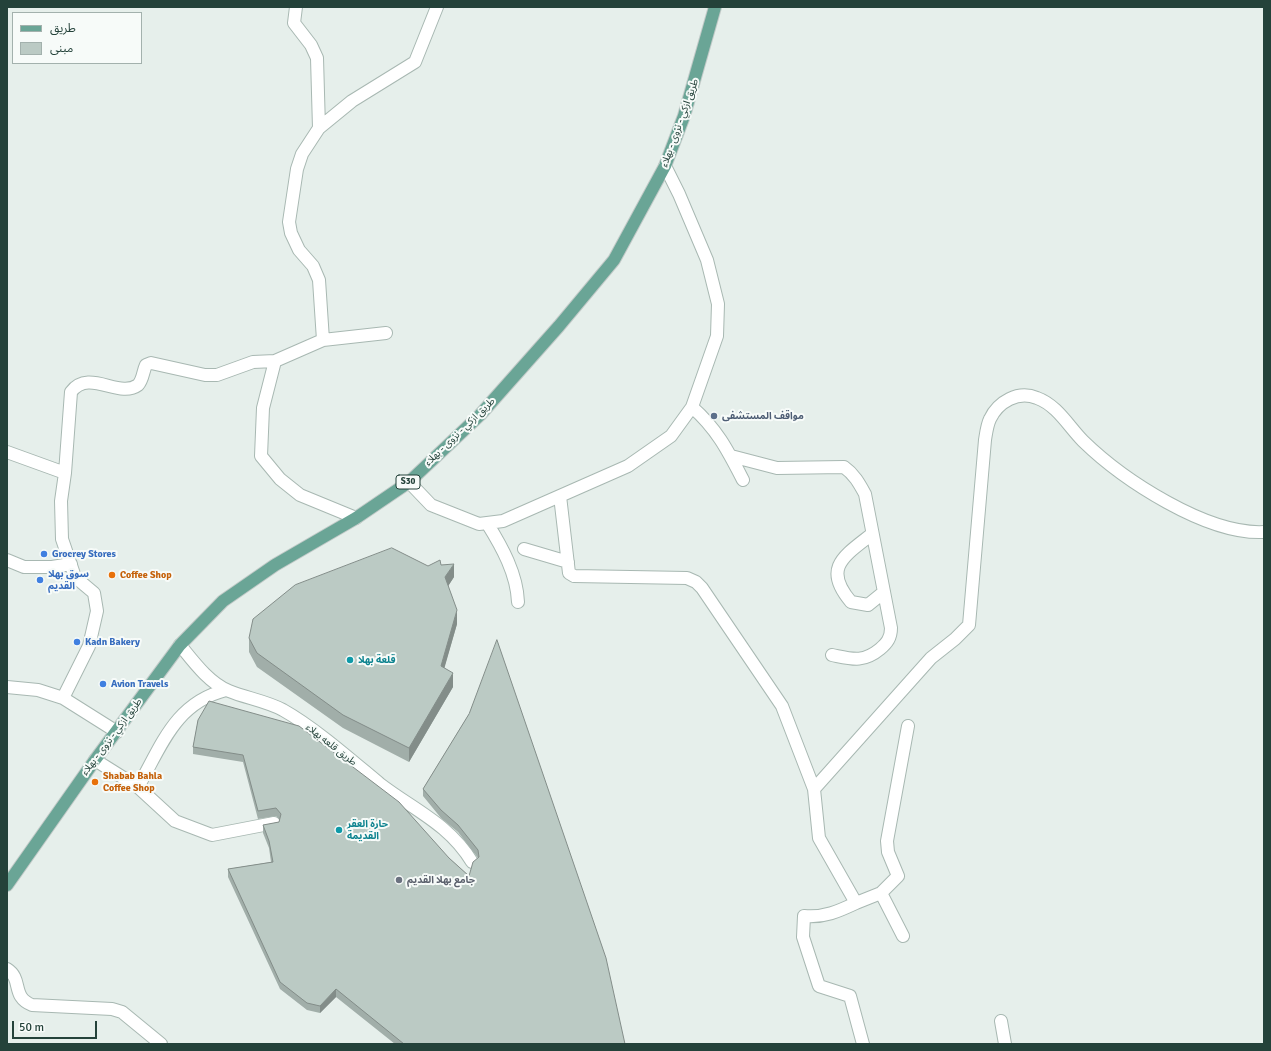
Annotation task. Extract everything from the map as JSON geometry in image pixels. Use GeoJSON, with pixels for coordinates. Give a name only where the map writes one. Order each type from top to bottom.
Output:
{"type":"FeatureCollection","features":[{"type":"Feature","properties":{"kind":"main road","name":"طريق ازكي - نزوى - بهلاء"},"geometry":{"type":"LineString","coordinates":[[7,885],[95,760],[180,645],[223,600],[275,565],[356,518],[408,482],[480,415],[559,326],[614,260],[665,166],[684,116],[715,7]]}},
{"type":"Feature","properties":{"kind":"street"},"geometry":{"type":"LineString","coordinates":[[296,7],[294,23],[311,45],[317,58],[319,128]]}},
{"type":"Feature","properties":{"kind":"street"},"geometry":{"type":"LineString","coordinates":[[323,340],[319,280],[313,266],[299,250],[290,233],[289,222],[297,169],[302,154],[319,128],[352,101],[415,62],[437,7]]}},
{"type":"Feature","properties":{"kind":"street"},"geometry":{"type":"LineString","coordinates":[[408,482],[431,505],[479,524],[503,521],[634,461],[671,436],[692,406],[716,336],[718,304],[707,260],[679,194],[665,166]]}},
{"type":"Feature","properties":{"kind":"street"},"geometry":{"type":"LineString","coordinates":[[63,698],[89,646],[97,611],[94,593],[76,577],[62,539],[60,501],[65,473],[71,392],[76,386],[83,382],[125,388],[134,387],[139,384],[142,379],[146,365],[151,363],[205,375],[217,375],[253,362],[276,360],[323,340],[386,333]]}},
{"type":"Feature","properties":{"kind":"street"},"geometry":{"type":"LineString","coordinates":[[276,360],[263,408],[262,456],[280,479],[300,494],[356,518]]}},
{"type":"Feature","properties":{"kind":"street"},"geometry":{"type":"LineString","coordinates":[[814,788],[931,658],[955,639],[969,625],[985,440],[989,420],[1001,404],[1018,396],[1037,397],[1054,408],[1084,442],[1128,477],[1177,507],[1222,526],[1253,532],[1264,532]]}},
{"type":"Feature","properties":{"kind":"street"},"geometry":{"type":"LineString","coordinates":[[692,406],[716,430],[743,480]]}},
{"type":"Feature","properties":{"kind":"street"},"geometry":{"type":"LineString","coordinates":[[7,452],[65,473]]}},
{"type":"Feature","properties":{"kind":"street"},"geometry":{"type":"LineString","coordinates":[[731,456],[777,468],[844,467],[851,472],[859,482],[865,494],[891,628],[891,636],[887,643],[871,657],[861,660],[832,655]]}},
{"type":"Feature","properties":{"kind":"street"},"geometry":{"type":"LineString","coordinates":[[560,496],[569,572],[574,576],[580,578],[677,577],[687,578],[696,582],[702,588],[782,706],[814,788],[819,838],[856,903]]}},
{"type":"Feature","properties":{"kind":"street"},"geometry":{"type":"LineString","coordinates":[[487,523],[504,552],[515,584],[518,602]]}},
{"type":"Feature","properties":{"kind":"street"},"geometry":{"type":"LineString","coordinates":[[872,534],[848,552],[839,566],[836,575],[839,587],[851,602],[868,605],[884,592]]}},
{"type":"Feature","properties":{"kind":"street"},"geometry":{"type":"LineString","coordinates":[[524,549],[568,562]]}},
{"type":"Feature","properties":{"kind":"street"},"geometry":{"type":"LineString","coordinates":[[7,560],[24,567],[52,567],[71,564]]}},
{"type":"Feature","properties":{"kind":"street","name":"طريق قلعه بهلاء"},"geometry":{"type":"LineString","coordinates":[[180,645],[197,665],[226,690],[270,704],[294,717],[397,796],[447,830],[472,862]]}},
{"type":"Feature","properties":{"kind":"street"},"geometry":{"type":"LineString","coordinates":[[7,687],[38,690],[63,698],[117,732]]}},
{"type":"Feature","properties":{"kind":"street"},"geometry":{"type":"LineString","coordinates":[[138,787],[180,716],[201,699],[226,690]]}},
{"type":"Feature","properties":{"kind":"street"},"geometry":{"type":"LineString","coordinates":[[863,1044],[850,996],[819,986],[803,938],[804,916],[816,917],[830,914],[881,893],[898,876],[888,852],[887,841],[908,726]]}},
{"type":"Feature","properties":{"kind":"street"},"geometry":{"type":"LineString","coordinates":[[95,760],[138,787],[175,821],[212,835],[274,823]]}},
{"type":"Feature","properties":{"kind":"street"},"geometry":{"type":"LineString","coordinates":[[881,893],[903,936]]}},
{"type":"Feature","properties":{"kind":"street"},"geometry":{"type":"LineString","coordinates":[[7,969],[16,978],[19,995],[24,1002],[32,1005],[112,1009],[122,1012],[161,1044]]}},
{"type":"Feature","properties":{"kind":"street"},"geometry":{"type":"LineString","coordinates":[[1002,1020],[1005,1044]]}},
{"type":"Feature","properties":{"kind":"building","name":"قلعة بهلا"},"geometry":{"type":"Polygon","coordinates":[[[392,548],[428,566],[440,560],[441,565],[454,564],[445,577],[457,610],[441,666],[453,673],[409,748],[343,715],[257,653],[249,638],[253,619],[295,585],[392,548]]]}},
{"type":"Feature","properties":{"kind":"building","name":"حارة العقر القديمة"},"geometry":{"type":"Polygon","coordinates":[[[497,640],[606,958],[625,1044],[404,1044],[336,989],[320,1006],[307,1003],[280,982],[228,869],[273,862],[269,841],[263,825],[279,822],[281,814],[276,808],[258,811],[243,755],[193,747],[198,720],[209,701],[299,726],[399,802],[449,858],[469,876],[473,862],[479,857],[478,850],[458,825],[441,810],[423,789],[469,714],[497,640]]]}},
{"type":"Feature","properties":{"kind":"place","name":"مواقف المستشفى"},"geometry":{"type":"Point","coordinates":[714,416]}},
{"type":"Feature","properties":{"kind":"place","name":"Grocrey Stores"},"geometry":{"type":"Point","coordinates":[44,554]}},
{"type":"Feature","properties":{"kind":"place","name":"Coffee Shop"},"geometry":{"type":"Point","coordinates":[112,575]}},
{"type":"Feature","properties":{"kind":"place","name":"سوق بهلا القديم"},"geometry":{"type":"Point","coordinates":[40,580]}},
{"type":"Feature","properties":{"kind":"place","name":"Kadn Bakery"},"geometry":{"type":"Point","coordinates":[77,642]}},
{"type":"Feature","properties":{"kind":"place","name":"قلعة بهلا"},"geometry":{"type":"Point","coordinates":[350,660]}},
{"type":"Feature","properties":{"kind":"place","name":"Avion Travels"},"geometry":{"type":"Point","coordinates":[103,684]}},
{"type":"Feature","properties":{"kind":"place","name":"Shabab Bahla Coffee Shop"},"geometry":{"type":"Point","coordinates":[95,782]}},
{"type":"Feature","properties":{"kind":"place","name":"حارة العقر القديمة"},"geometry":{"type":"Point","coordinates":[339,830]}},
{"type":"Feature","properties":{"kind":"place","name":"جامع بهلا القديم"},"geometry":{"type":"Point","coordinates":[399,880]}}]}
